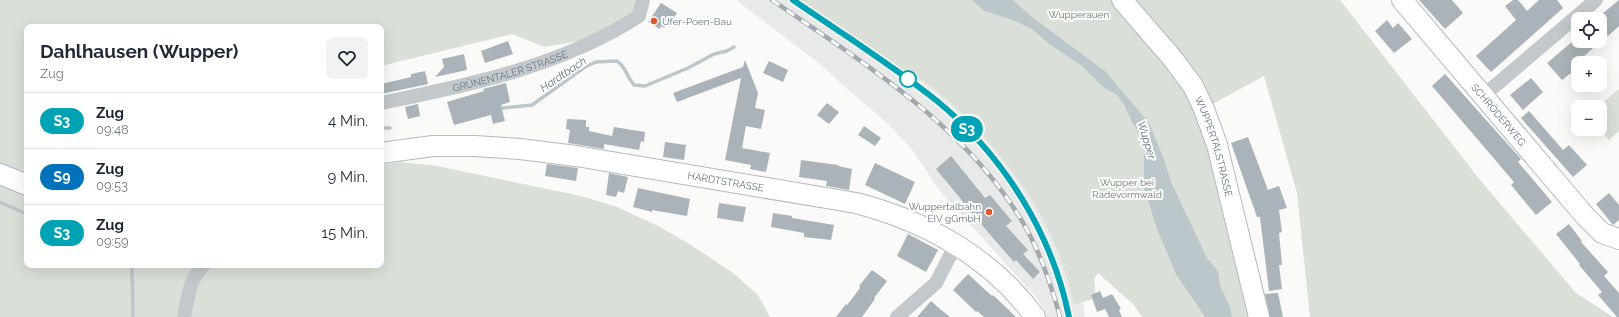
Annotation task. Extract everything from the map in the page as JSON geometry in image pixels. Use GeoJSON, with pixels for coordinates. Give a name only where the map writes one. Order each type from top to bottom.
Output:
{"type":"FeatureCollection","features":[{"type":"Feature","properties":{"kind":"main road","name":"WUPPERTALSTRASSE"},"geometry":{"type":"LineString","coordinates":[[1122,0],[1173,59],[1193,86],[1204,109],[1217,145],[1259,317]]}},
{"type":"Feature","properties":{"kind":"main road","name":"SCHRÖDERWEG"},"geometry":{"type":"LineString","coordinates":[[1402,0],[1596,228],[1609,237],[1619,239]]}},
{"type":"Feature","properties":{"kind":"main road","name":"HARDTSTRASSE"},"geometry":{"type":"LineString","coordinates":[[384,153],[433,146],[475,146],[520,149],[576,156],[856,203],[880,209],[918,224],[956,244],[996,275],[1017,295],[1035,317]]}},
{"type":"Feature","properties":{"kind":"main road"},"geometry":{"type":"LineString","coordinates":[[0,174],[24,184]]}},
{"type":"Feature","properties":{"kind":"street","name":"GRÜNENTALER STRASSE"},"geometry":{"type":"LineString","coordinates":[[384,103],[471,85],[544,61],[621,28],[639,16],[643,0]]}},
{"type":"Feature","properties":{"kind":"street"},"geometry":{"type":"LineString","coordinates":[[1483,96],[1596,0]]}},
{"type":"Feature","properties":{"kind":"street"},"geometry":{"type":"LineString","coordinates":[[897,317],[936,283],[956,244]]}},
{"type":"Feature","properties":{"kind":"street"},"geometry":{"type":"LineString","coordinates":[[184,317],[193,279],[196,272],[201,268]]}},
{"type":"Feature","properties":{"kind":"shaded area"},"geometry":{"type":"Polygon","coordinates":[[[736,0],[828,0],[995,127],[1080,280],[1085,317],[1045,317],[1046,313],[1036,297],[939,190],[911,148],[888,124],[825,68],[736,0]]]}},
{"type":"Feature","properties":{"kind":"green space"},"geometry":{"type":"Polygon","coordinates":[[[0,0],[641,0],[637,15],[591,39],[544,47],[512,34],[384,65],[384,24],[24,24],[24,176],[0,167],[0,0]]]}},
{"type":"Feature","properties":{"kind":"green space","name":"Wupper bei Radevormwald"},"geometry":{"type":"Polygon","coordinates":[[[799,0],[1118,0],[1201,110],[1253,317],[1142,317],[1134,305],[1098,273],[1094,279],[1096,298],[1074,305],[1060,257],[1040,214],[1014,174],[977,130],[953,105],[933,88],[894,65],[799,0]]]}},
{"type":"Feature","properties":{"kind":"green space"},"geometry":{"type":"Polygon","coordinates":[[[1126,0],[1340,0],[1480,180],[1576,293],[1613,317],[1310,317],[1297,193],[1264,76],[1209,106],[1126,0]]]}},
{"type":"Feature","properties":{"kind":"green space"},"geometry":{"type":"Polygon","coordinates":[[[1619,89],[1619,131],[1609,140],[1606,136],[1607,136],[1607,100],[1606,100],[1619,89]]]}},
{"type":"Feature","properties":{"kind":"green space"},"geometry":{"type":"Polygon","coordinates":[[[400,162],[437,166],[581,196],[617,207],[658,226],[691,245],[733,273],[758,295],[770,317],[0,317],[0,182],[24,192],[24,268],[384,268],[384,165],[400,162]]]}},
{"type":"Feature","properties":{"kind":"water","name":"Wupper"},"geometry":{"type":"Polygon","coordinates":[[[972,0],[1013,0],[1033,18],[1105,71],[1149,123],[1165,162],[1171,182],[1207,258],[1218,271],[1220,286],[1230,307],[1232,317],[1205,317],[1176,274],[1157,229],[1144,188],[1144,149],[1141,136],[1132,122],[1125,106],[1117,95],[1103,87],[1082,66],[1048,43],[1032,29],[1013,20],[984,11],[972,0]]]}},
{"type":"Feature","properties":{"kind":"building"},"geometry":{"type":"Polygon","coordinates":[[[1419,0],[1452,0],[1463,13],[1445,29],[1419,0]]]}},
{"type":"Feature","properties":{"kind":"building"},"geometry":{"type":"Polygon","coordinates":[[[1513,0],[1518,0],[1527,11],[1539,0],[1557,0],[1563,8],[1491,72],[1476,56],[1516,20],[1505,6],[1513,0]]]}},
{"type":"Feature","properties":{"kind":"building"},"geometry":{"type":"Polygon","coordinates":[[[1619,0],[1619,26],[1608,36],[1607,12],[1604,12],[1619,0]]]}},
{"type":"Feature","properties":{"kind":"building"},"geometry":{"type":"Polygon","coordinates":[[[661,3],[677,13],[668,27],[666,25],[664,28],[661,26],[660,29],[648,22],[661,3]]]}},
{"type":"Feature","properties":{"kind":"building"},"geometry":{"type":"Polygon","coordinates":[[[1387,20],[1393,28],[1398,23],[1412,39],[1394,53],[1375,31],[1387,20]]]}},
{"type":"Feature","properties":{"kind":"building"},"geometry":{"type":"Polygon","coordinates":[[[508,41],[513,54],[485,63],[481,51],[508,41]]]}},
{"type":"Feature","properties":{"kind":"building"},"geometry":{"type":"Polygon","coordinates":[[[1571,43],[1571,48],[1593,48],[1584,56],[1571,56],[1571,73],[1562,80],[1547,63],[1571,43]]]}},
{"type":"Feature","properties":{"kind":"building"},"geometry":{"type":"Polygon","coordinates":[[[464,54],[467,70],[435,77],[444,67],[442,59],[464,54]]]}},
{"type":"Feature","properties":{"kind":"building"},"geometry":{"type":"Polygon","coordinates":[[[745,60],[758,93],[755,108],[765,110],[761,129],[746,126],[742,148],[770,153],[766,172],[750,169],[751,165],[725,160],[741,78],[677,102],[673,93],[743,67],[745,60]]]}},
{"type":"Feature","properties":{"kind":"building"},"geometry":{"type":"Polygon","coordinates":[[[769,61],[788,70],[783,82],[763,73],[769,61]]]}},
{"type":"Feature","properties":{"kind":"building"},"geometry":{"type":"Polygon","coordinates":[[[425,71],[428,84],[384,93],[384,83],[411,77],[411,74],[425,71]]]}},
{"type":"Feature","properties":{"kind":"building"},"geometry":{"type":"Polygon","coordinates":[[[1445,74],[1521,159],[1518,162],[1552,202],[1536,215],[1511,185],[1514,182],[1432,86],[1445,74]]]}},
{"type":"Feature","properties":{"kind":"building"},"geometry":{"type":"Polygon","coordinates":[[[1531,78],[1543,92],[1523,110],[1510,95],[1531,78]]]}},
{"type":"Feature","properties":{"kind":"building"},"geometry":{"type":"Polygon","coordinates":[[[506,83],[510,102],[501,105],[505,121],[493,124],[491,115],[454,125],[447,102],[484,91],[483,89],[506,83]]]}},
{"type":"Feature","properties":{"kind":"building"},"geometry":{"type":"Polygon","coordinates":[[[827,103],[839,112],[829,124],[817,115],[827,103]]]}},
{"type":"Feature","properties":{"kind":"building"},"geometry":{"type":"Polygon","coordinates":[[[418,104],[420,116],[408,119],[405,107],[418,104]]]}},
{"type":"Feature","properties":{"kind":"building"},"geometry":{"type":"Polygon","coordinates":[[[1529,111],[1563,150],[1569,145],[1587,165],[1573,177],[1521,118],[1529,111]]]}},
{"type":"Feature","properties":{"kind":"building"},"geometry":{"type":"Polygon","coordinates":[[[567,119],[586,120],[586,127],[589,127],[589,131],[612,136],[614,127],[645,132],[644,142],[641,141],[639,150],[604,144],[604,149],[568,143],[570,130],[566,129],[567,119]]]}},
{"type":"Feature","properties":{"kind":"building"},"geometry":{"type":"Polygon","coordinates":[[[864,126],[881,138],[875,146],[858,135],[864,126]]]}},
{"type":"Feature","properties":{"kind":"building"},"geometry":{"type":"Polygon","coordinates":[[[1248,137],[1268,190],[1279,186],[1287,208],[1279,210],[1282,232],[1279,233],[1282,265],[1279,265],[1282,289],[1269,291],[1260,217],[1257,217],[1231,143],[1248,137]]]}},
{"type":"Feature","properties":{"kind":"building"},"geometry":{"type":"Polygon","coordinates":[[[665,142],[686,145],[684,160],[663,157],[665,142]]]}},
{"type":"Feature","properties":{"kind":"building"},"geometry":{"type":"Polygon","coordinates":[[[951,156],[985,198],[990,195],[1012,221],[1006,226],[1028,250],[1023,254],[1040,272],[1033,279],[1016,260],[1014,262],[936,169],[951,156]]]}},
{"type":"Feature","properties":{"kind":"building"},"geometry":{"type":"Polygon","coordinates":[[[801,160],[838,165],[852,169],[849,190],[826,186],[827,181],[799,177],[801,160]]]}},
{"type":"Feature","properties":{"kind":"building"},"geometry":{"type":"Polygon","coordinates":[[[875,163],[915,182],[905,204],[865,185],[875,163]]]}},
{"type":"Feature","properties":{"kind":"building"},"geometry":{"type":"Polygon","coordinates":[[[547,164],[578,168],[576,181],[545,176],[547,164]]]}},
{"type":"Feature","properties":{"kind":"building"},"geometry":{"type":"Polygon","coordinates":[[[609,173],[628,177],[624,193],[618,191],[616,197],[606,195],[609,173]]]}},
{"type":"Feature","properties":{"kind":"building"},"geometry":{"type":"Polygon","coordinates":[[[638,188],[690,199],[687,216],[652,210],[652,212],[633,207],[638,188]]]}},
{"type":"Feature","properties":{"kind":"building"},"geometry":{"type":"Polygon","coordinates":[[[1609,193],[1619,205],[1619,220],[1613,225],[1596,204],[1609,193]]]}},
{"type":"Feature","properties":{"kind":"building"},"geometry":{"type":"Polygon","coordinates":[[[719,203],[746,207],[743,222],[717,218],[719,203]]]}},
{"type":"Feature","properties":{"kind":"building"},"geometry":{"type":"Polygon","coordinates":[[[773,213],[792,216],[792,218],[834,225],[831,240],[804,237],[804,233],[771,227],[773,213]]]}},
{"type":"Feature","properties":{"kind":"building"},"geometry":{"type":"Polygon","coordinates":[[[1569,224],[1582,241],[1581,242],[1608,272],[1604,276],[1619,293],[1619,317],[1617,317],[1598,295],[1602,292],[1579,265],[1580,264],[1556,234],[1569,224]]]}},
{"type":"Feature","properties":{"kind":"building"},"geometry":{"type":"Polygon","coordinates":[[[908,234],[938,250],[926,272],[897,256],[908,234]]]}},
{"type":"Feature","properties":{"kind":"building"},"geometry":{"type":"Polygon","coordinates":[[[872,270],[887,281],[862,317],[836,317],[854,296],[860,288],[859,286],[872,270]]]}},
{"type":"Feature","properties":{"kind":"building"},"geometry":{"type":"Polygon","coordinates":[[[968,274],[1016,317],[984,317],[977,311],[976,312],[953,290],[968,274]]]}},
{"type":"Feature","properties":{"kind":"building"},"geometry":{"type":"Polygon","coordinates":[[[1100,291],[1103,298],[1112,294],[1121,309],[1119,310],[1122,317],[1109,317],[1105,309],[1097,312],[1091,295],[1100,291]]]}},
{"type":"Feature","properties":{"kind":"building"},"geometry":{"type":"Polygon","coordinates":[[[1278,293],[1283,317],[1270,317],[1265,294],[1278,293]]]}},
{"type":"Feature","properties":{"kind":"building"},"geometry":{"type":"Polygon","coordinates":[[[931,301],[940,309],[950,317],[917,317],[931,301]]]}},
{"type":"Feature","properties":{"kind":"waterway","name":"Hardtbach"},"geometry":{"type":"LineString","coordinates":[[503,108],[532,105],[585,67],[596,62],[617,61],[620,63],[634,85],[645,86],[688,68],[714,54],[727,51],[734,47]]}},
{"type":"Feature","properties":{"kind":"waterway","name":"Hardtbach"},"geometry":{"type":"LineString","coordinates":[[384,128],[390,128]]}},
{"type":"Feature","properties":{"kind":"waterway","name":"Hardtbach"},"geometry":{"type":"LineString","coordinates":[[0,202],[24,213]]}},
{"type":"Feature","properties":{"kind":"waterway"},"geometry":{"type":"LineString","coordinates":[[132,268],[133,317]]}},
{"type":"Feature","properties":{"kind":"railway"},"geometry":{"type":"LineString","coordinates":[[772,0],[876,72],[941,125],[971,154],[998,186],[1022,221],[1044,268],[1060,317]]}},
{"type":"Feature","properties":{"kind":"railway"},"geometry":{"type":"LineString","coordinates":[[792,0],[920,87],[961,122],[983,146],[1003,171],[1037,226],[1050,255],[1061,286],[1069,317]]}},
{"type":"Feature","properties":{"kind":"train","name":"S3"},"geometry":{"type":"LineString","coordinates":[[793,0],[904,76],[938,102],[981,143],[1003,170],[1022,199],[1041,233],[1053,260],[1069,317]]}},
{"type":"Feature","properties":{"kind":"place","name":"Ufer-Poen-Bau"},"geometry":{"type":"Point","coordinates":[654,21]}},
{"type":"Feature","properties":{"kind":"place","name":"Wuppertalbahn EIV gGmbH"},"geometry":{"type":"Point","coordinates":[989,212]}},
{"type":"Feature","properties":{"kind":"park label","name":"Wupperauen"},"geometry":{"type":"Point","coordinates":[1079,14]}}]}
